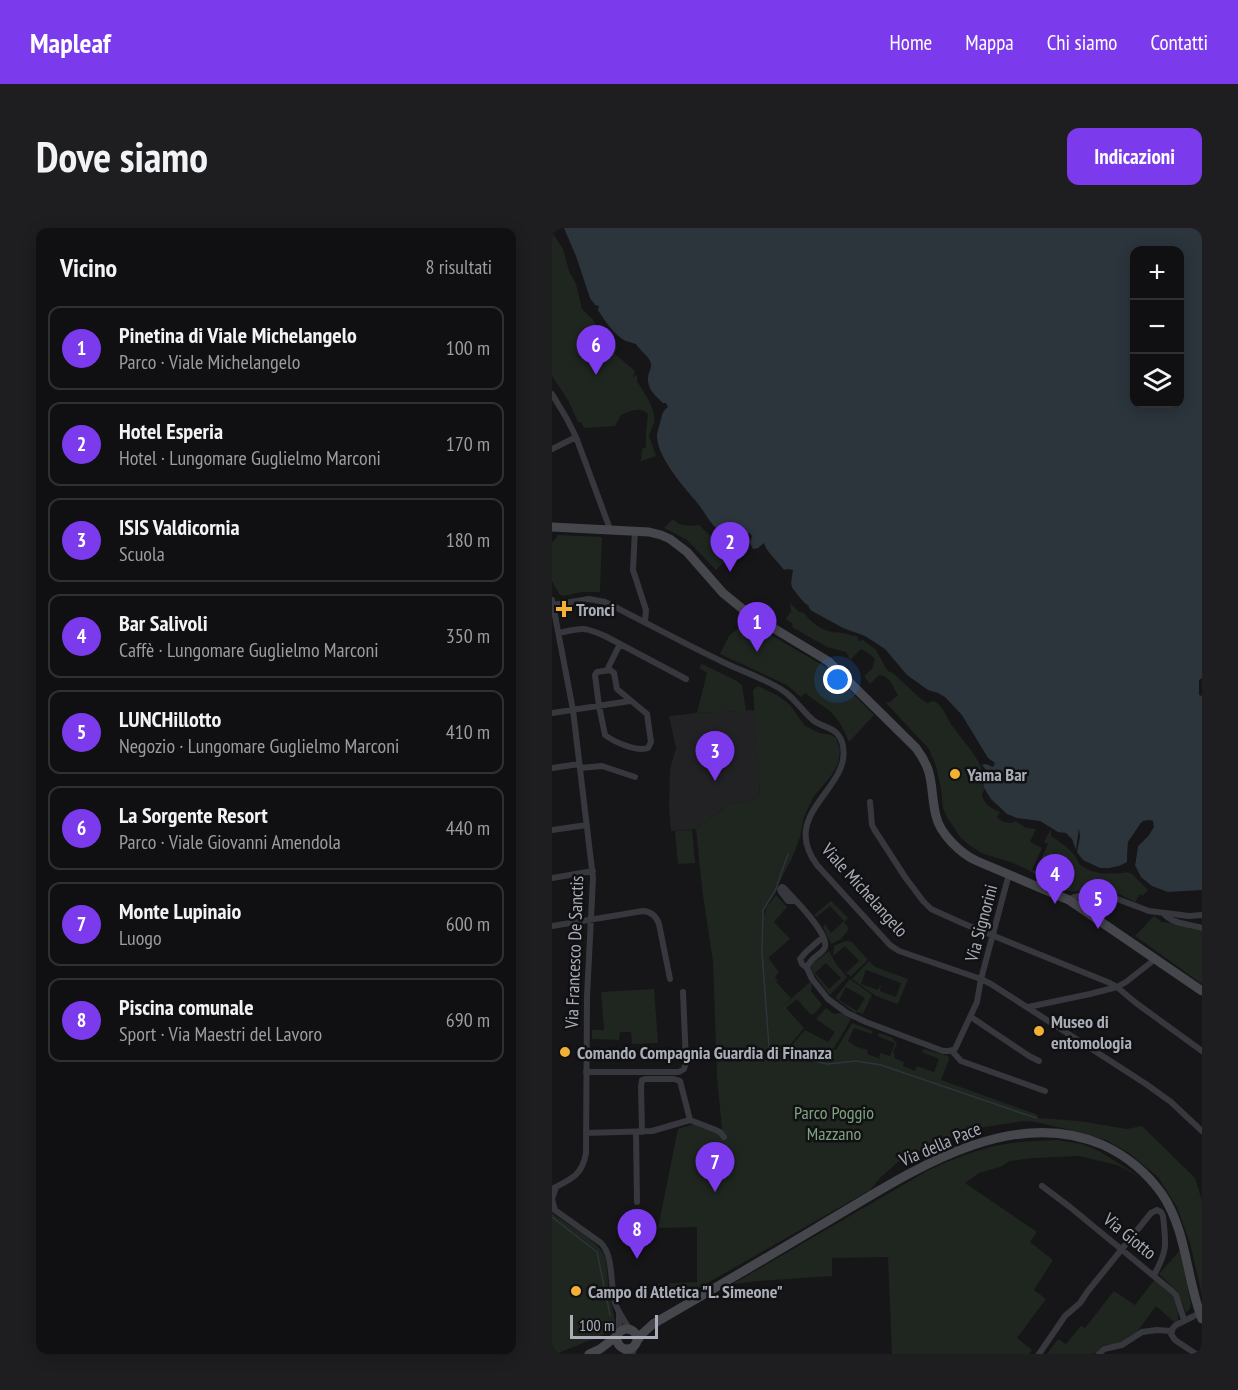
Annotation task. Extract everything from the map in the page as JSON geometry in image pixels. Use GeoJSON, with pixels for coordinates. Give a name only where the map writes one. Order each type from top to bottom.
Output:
{"type":"FeatureCollection","features":[{"type":"Feature","properties":{"kind":"street"},"geometry":{"type":"LineString","coordinates":[[552,394],[576,437],[610,529]]}},
{"type":"Feature","properties":{"kind":"street"},"geometry":{"type":"LineString","coordinates":[[552,449],[576,437]]}},
{"type":"Feature","properties":{"kind":"street"},"geometry":{"type":"LineString","coordinates":[[552,527],[634,531],[670,539],[687,552],[723,593],[745,611],[819,654],[833,665],[902,733],[922,755],[931,775],[935,815],[938,822],[967,857],[1069,900],[1202,992]]}},
{"type":"Feature","properties":{"kind":"street"},"geometry":{"type":"LineString","coordinates":[[634,531],[633,570],[646,610],[645,622]]}},
{"type":"Feature","properties":{"kind":"street","name":"Viale Michelangelo"},"geometry":{"type":"LineString","coordinates":[[552,603],[580,599],[598,599],[605,602],[782,690],[815,722],[835,731],[844,752],[840,770],[814,809],[807,824],[807,846],[812,858],[894,948],[981,979],[1146,1084],[1186,1114],[1202,1131]]}},
{"type":"Feature","properties":{"kind":"street","name":"Via Francesco De Sanctis"},"geometry":{"type":"LineString","coordinates":[[552,603],[573,710],[594,884],[587,997],[586,1153],[582,1169],[572,1179],[553,1188],[553,1209]]}},
{"type":"Feature","properties":{"kind":"street"},"geometry":{"type":"LineString","coordinates":[[559,633],[586,628],[686,679]]}},
{"type":"Feature","properties":{"kind":"street"},"geometry":{"type":"LineString","coordinates":[[607,670],[620,644]]}},
{"type":"Feature","properties":{"kind":"street"},"geometry":{"type":"LineString","coordinates":[[612,671],[617,689],[630,701],[647,714],[651,742],[650,747],[645,749],[638,750],[607,737],[599,706],[595,675],[597,672],[612,671]]}},
{"type":"Feature","properties":{"kind":"street"},"geometry":{"type":"LineString","coordinates":[[552,713],[630,701]]}},
{"type":"Feature","properties":{"kind":"street"},"geometry":{"type":"LineString","coordinates":[[552,768],[602,766],[635,777]]}},
{"type":"Feature","properties":{"kind":"street"},"geometry":{"type":"LineString","coordinates":[[870,802],[873,830],[927,905],[943,915],[1117,987],[1202,1051]]}},
{"type":"Feature","properties":{"kind":"street"},"geometry":{"type":"LineString","coordinates":[[552,830],[587,825]]}},
{"type":"Feature","properties":{"kind":"street"},"geometry":{"type":"LineString","coordinates":[[552,878],[592,871]]}},
{"type":"Feature","properties":{"kind":"street","name":"Via Signorini"},"geometry":{"type":"LineString","coordinates":[[952,1051],[971,1017],[979,994],[1009,874]]}},
{"type":"Feature","properties":{"kind":"street"},"geometry":{"type":"LineString","coordinates":[[1069,900],[1080,896],[1104,895],[1164,914],[1202,915]]}},
{"type":"Feature","properties":{"kind":"street"},"geometry":{"type":"LineString","coordinates":[[795,901],[815,922],[823,937],[824,949],[810,961],[807,969],[828,999],[855,1018],[943,1051],[952,1051],[961,1061],[1045,1091]]}},
{"type":"Feature","properties":{"kind":"street"},"geometry":{"type":"LineString","coordinates":[[552,926],[643,911],[651,913],[659,924],[670,979]]}},
{"type":"Feature","properties":{"kind":"street"},"geometry":{"type":"LineString","coordinates":[[1164,914],[1172,920],[1202,928]]}},
{"type":"Feature","properties":{"kind":"street"},"geometry":{"type":"LineString","coordinates":[[1028,1007],[1117,987],[1154,960]]}},
{"type":"Feature","properties":{"kind":"street"},"geometry":{"type":"LineString","coordinates":[[586,1072],[679,1072],[684,1069],[686,1062],[683,992]]}},
{"type":"Feature","properties":{"kind":"street"},"geometry":{"type":"LineString","coordinates":[[1045,1019],[1046,1011],[1053,1002]]}},
{"type":"Feature","properties":{"kind":"street"},"geometry":{"type":"LineString","coordinates":[[971,1017],[1039,1061]]}},
{"type":"Feature","properties":{"kind":"street"},"geometry":{"type":"LineString","coordinates":[[637,1202],[642,1080],[674,1079],[680,1082],[690,1120]]}},
{"type":"Feature","properties":{"kind":"street"},"geometry":{"type":"LineString","coordinates":[[586,1133],[658,1130],[690,1120],[721,1132],[724,1137]]}},
{"type":"Feature","properties":{"kind":"street","name":"Via della Pace"},"geometry":{"type":"LineString","coordinates":[[630,1329],[653,1324],[927,1164],[968,1147],[1002,1137],[1048,1133],[1081,1137],[1108,1147],[1131,1161],[1151,1181],[1169,1205],[1177,1226],[1201,1316]]}},
{"type":"Feature","properties":{"kind":"street","name":"Via Giotto"},"geometry":{"type":"LineString","coordinates":[[1042,1186],[1176,1295],[1184,1320]]}},
{"type":"Feature","properties":{"kind":"street"},"geometry":{"type":"LineString","coordinates":[[553,1209],[605,1248],[613,1294],[619,1313],[637,1335],[635,1346],[630,1348],[600,1349]]}},
{"type":"Feature","properties":{"kind":"street"},"geometry":{"type":"LineString","coordinates":[[1039,1354],[1065,1316],[1080,1303],[1151,1213],[1157,1210],[1163,1216],[1165,1250],[1154,1275]]}},
{"type":"Feature","properties":{"kind":"street"},"geometry":{"type":"LineString","coordinates":[[619,1313],[617,1342],[623,1350]]}},
{"type":"Feature","properties":{"kind":"street"},"geometry":{"type":"LineString","coordinates":[[1196,1354],[1171,1334],[1176,1325],[1184,1320],[1201,1316]]}},
{"type":"Feature","properties":{"kind":"street","name":"Via della Pace"},"geometry":{"type":"LineString","coordinates":[[635,1346],[642,1334],[653,1324]]}},
{"type":"Feature","properties":{"kind":"street"},"geometry":{"type":"LineString","coordinates":[[589,1354],[600,1349],[623,1329],[630,1329]]}},
{"type":"Feature","properties":{"kind":"street"},"geometry":{"type":"LineString","coordinates":[[1099,1354],[1104,1349],[1122,1345],[1148,1330],[1172,1330]]}},
{"type":"Feature","properties":{"kind":"shaded area"},"geometry":{"type":"Polygon","coordinates":[[[564,228],[1202,228],[1202,678],[1199,680],[1199,695],[1202,696],[1202,890],[1168,892],[1152,886],[1141,877],[1135,865],[1138,846],[1149,835],[1153,821],[1141,823],[1128,842],[1127,862],[1119,866],[1100,868],[1083,860],[1077,852],[1079,828],[1076,850],[1072,839],[1066,833],[1058,832],[1040,821],[1017,818],[1007,814],[991,799],[984,788],[984,778],[989,774],[982,765],[993,767],[995,763],[988,758],[962,715],[945,697],[928,690],[907,675],[885,649],[865,636],[843,628],[812,611],[792,586],[793,570],[784,570],[764,543],[753,549],[750,543],[752,536],[750,533],[739,542],[716,528],[677,478],[661,452],[657,432],[662,414],[668,407],[650,389],[648,378],[650,362],[636,344],[622,339],[614,332],[598,310],[599,306],[595,305],[590,298],[564,228]]]}},
{"type":"Feature","properties":{"kind":"shaded area"},"geometry":{"type":"Polygon","coordinates":[[[755,710],[760,793],[753,801],[730,804],[696,829],[671,831],[670,769],[676,748],[669,716],[755,710]]]}},
{"type":"Feature","properties":{"kind":"green space"},"geometry":{"type":"Polygon","coordinates":[[[552,232],[563,249],[569,271],[576,284],[582,309],[593,320],[600,332],[617,347],[615,354],[635,371],[633,377],[637,375],[637,381],[653,412],[654,422],[649,436],[656,456],[641,461],[642,449],[646,447],[648,414],[642,410],[635,410],[621,415],[615,426],[584,428],[581,422],[578,422],[568,400],[552,376],[552,232]]]}},
{"type":"Feature","properties":{"kind":"green space"},"geometry":{"type":"Polygon","coordinates":[[[673,519],[682,525],[700,525],[723,547],[729,557],[716,570],[687,540],[664,528],[673,519]]]}},
{"type":"Feature","properties":{"kind":"green space"},"geometry":{"type":"Polygon","coordinates":[[[558,535],[602,537],[600,592],[582,592],[563,596],[559,594],[552,581],[552,543],[558,535]]]}},
{"type":"Feature","properties":{"kind":"green space"},"geometry":{"type":"Polygon","coordinates":[[[790,603],[824,629],[857,636],[859,641],[863,640],[876,650],[888,671],[921,699],[927,703],[934,701],[941,706],[983,772],[983,798],[988,805],[1000,812],[997,818],[1004,822],[1015,821],[1026,828],[1036,829],[1030,842],[1042,848],[1032,870],[1036,871],[1048,844],[1044,842],[1051,829],[1051,836],[1072,852],[1080,865],[1101,873],[1126,872],[1132,874],[1148,890],[1143,896],[1140,894],[1135,902],[1108,891],[1062,890],[1026,869],[981,853],[968,844],[961,838],[943,808],[936,766],[929,749],[886,703],[898,695],[891,682],[879,675],[870,684],[864,676],[872,669],[875,659],[861,649],[850,660],[846,652],[827,647],[792,627],[793,624],[786,619],[791,611],[790,603]]]}},
{"type":"Feature","properties":{"kind":"green space"},"geometry":{"type":"Polygon","coordinates":[[[747,621],[827,668],[874,715],[849,742],[840,723],[831,712],[805,693],[801,697],[787,685],[720,654],[729,636],[747,621]]]}},
{"type":"Feature","properties":{"kind":"green space"},"geometry":{"type":"Polygon","coordinates":[[[702,664],[742,685],[746,711],[697,713],[707,673],[699,668],[702,664]]]}},
{"type":"Feature","properties":{"kind":"green space","name":"Parco Poggio Mazzano"},"geometry":{"type":"Polygon","coordinates":[[[758,686],[777,695],[790,705],[805,726],[836,738],[840,750],[838,764],[814,796],[804,817],[793,856],[775,894],[764,911],[765,916],[766,908],[776,895],[787,907],[774,922],[790,939],[769,957],[779,972],[775,977],[778,981],[776,982],[791,998],[777,1011],[810,982],[811,991],[822,1005],[814,1014],[810,1014],[797,999],[786,1008],[804,1028],[790,1045],[805,1030],[828,1042],[835,1032],[816,1019],[826,1008],[834,1014],[841,1013],[851,1019],[831,1050],[836,1050],[852,1023],[873,1031],[872,1034],[854,1028],[848,1041],[868,1050],[867,1054],[882,1059],[879,1057],[880,1053],[890,1056],[895,1043],[878,1036],[879,1033],[897,1042],[893,1053],[894,1058],[904,1062],[903,1066],[915,1071],[917,1066],[934,1072],[939,1059],[922,1052],[923,1049],[948,1056],[941,1080],[1038,1115],[1038,1118],[1079,1121],[1127,1129],[1142,1126],[1195,1178],[1202,1201],[1202,1295],[1190,1243],[1177,1207],[1158,1177],[1129,1153],[1106,1140],[1024,1121],[978,1128],[935,1144],[898,1162],[870,1190],[690,1293],[689,1288],[658,1290],[658,1284],[697,1282],[697,1227],[658,1228],[678,1129],[694,1124],[722,1129],[717,1077],[713,962],[696,829],[730,804],[753,801],[760,793],[753,690],[758,686]]]}},
{"type":"Feature","properties":{"kind":"green space"},"geometry":{"type":"Polygon","coordinates":[[[692,830],[695,863],[678,864],[675,831],[692,830]]]}},
{"type":"Feature","properties":{"kind":"green space"},"geometry":{"type":"Polygon","coordinates":[[[831,901],[848,918],[844,922],[849,929],[841,939],[831,944],[823,927],[825,924],[831,933],[844,921],[830,906],[816,917],[814,915],[831,901]]]}},
{"type":"Feature","properties":{"kind":"green space"},"geometry":{"type":"Polygon","coordinates":[[[1154,916],[1162,922],[1192,926],[1202,930],[1202,984],[1135,936],[1154,916]]]}},
{"type":"Feature","properties":{"kind":"green space"},"geometry":{"type":"Polygon","coordinates":[[[845,941],[852,942],[868,960],[851,976],[846,973],[859,961],[845,946],[833,956],[834,946],[845,941]]]}},
{"type":"Feature","properties":{"kind":"green space"},"geometry":{"type":"Polygon","coordinates":[[[829,951],[847,977],[830,995],[811,970],[812,964],[829,951]],[[826,963],[815,973],[829,989],[841,978],[826,963]]]}},
{"type":"Feature","properties":{"kind":"green space"},"geometry":{"type":"Polygon","coordinates":[[[869,961],[875,967],[908,979],[898,1004],[876,996],[852,979],[869,961]],[[866,970],[861,984],[878,990],[881,984],[880,991],[896,997],[901,983],[866,970]]]}},
{"type":"Feature","properties":{"kind":"green space"},"geometry":{"type":"Polygon","coordinates":[[[850,979],[872,995],[863,1014],[855,1013],[835,998],[850,979]],[[846,987],[839,1000],[857,1011],[865,998],[846,987]]]}},
{"type":"Feature","properties":{"kind":"green space"},"geometry":{"type":"Polygon","coordinates":[[[654,989],[658,1043],[632,1044],[631,1032],[620,1032],[619,1040],[592,1039],[592,1030],[604,1030],[601,992],[654,989]]]}},
{"type":"Feature","properties":{"kind":"green space"},"geometry":{"type":"Polygon","coordinates":[[[1057,1140],[1082,1144],[1099,1151],[1140,1177],[1117,1165],[1079,1156],[1010,1161],[1000,1167],[979,1173],[965,1183],[1037,1232],[1030,1242],[1053,1260],[1034,1290],[1046,1299],[1017,1338],[1032,1350],[1029,1354],[892,1354],[888,1257],[832,1258],[832,1276],[733,1284],[927,1171],[954,1159],[1000,1145],[1057,1140]]]}},
{"type":"Feature","properties":{"kind":"green space","name":"Campo di Atletica \"L. Simeone\""},"geometry":{"type":"Polygon","coordinates":[[[552,1213],[591,1240],[601,1250],[606,1262],[615,1322],[603,1335],[556,1354],[552,1354],[552,1213]]]}},
{"type":"Feature","properties":{"kind":"green space"},"geometry":{"type":"Polygon","coordinates":[[[1180,1250],[1191,1303],[1186,1313],[1179,1294],[1159,1274],[1180,1250]]]}},
{"type":"Feature","properties":{"kind":"green space"},"geometry":{"type":"Polygon","coordinates":[[[1155,1279],[1173,1297],[1177,1307],[1178,1321],[1174,1322],[1156,1306],[1137,1332],[1119,1344],[1103,1345],[1096,1353],[1090,1354],[1047,1354],[1058,1339],[1066,1344],[1081,1326],[1085,1328],[1114,1291],[1135,1305],[1155,1279]]]}},
{"type":"Feature","properties":{"kind":"pier"},"geometry":{"type":"Polygon","coordinates":[[[1153,821],[1154,827],[1138,846],[1135,865],[1132,864],[1135,845],[1151,827],[1151,823],[1143,825],[1131,843],[1129,863],[1127,862],[1128,842],[1141,823],[1153,821]]]}},
{"type":"Feature","properties":{"kind":"waterway"},"geometry":{"type":"LineString","coordinates":[[788,854],[775,891],[763,910],[762,952],[769,1047],[827,1064],[856,1061],[881,1065],[1036,1118]]}},
{"type":"Feature","properties":{"kind":"waterway"},"geometry":{"type":"LineString","coordinates":[[552,1217],[597,1252],[610,1315]]}},
{"type":"Feature","properties":{"kind":"place","name":"La Sorgente Resort"},"geometry":{"type":"Point","coordinates":[596,375]}},
{"type":"Feature","properties":{"kind":"place","name":"Hotel Esperia"},"geometry":{"type":"Point","coordinates":[730,572]}},
{"type":"Feature","properties":{"kind":"place","name":"Tronci"},"geometry":{"type":"Point","coordinates":[564,609]}},
{"type":"Feature","properties":{"kind":"place","name":"Pinetina di Viale Michelangelo"},"geometry":{"type":"Point","coordinates":[757,652]}},
{"type":"Feature","properties":{"kind":"place","name":"Yama Bar"},"geometry":{"type":"Point","coordinates":[955,774]}},
{"type":"Feature","properties":{"kind":"place","name":"ISIS Valdicornia"},"geometry":{"type":"Point","coordinates":[715,781]}},
{"type":"Feature","properties":{"kind":"place","name":"Bar Salivoli"},"geometry":{"type":"Point","coordinates":[1055,904]}},
{"type":"Feature","properties":{"kind":"place","name":"LUNCHillotto"},"geometry":{"type":"Point","coordinates":[1098,929]}},
{"type":"Feature","properties":{"kind":"place","name":"Museo di entomologia"},"geometry":{"type":"Point","coordinates":[1039,1031]}},
{"type":"Feature","properties":{"kind":"place","name":"Comando Compagnia Guardia di Finanza"},"geometry":{"type":"Point","coordinates":[565,1052]}},
{"type":"Feature","properties":{"kind":"place","name":"Monte Lupinaio"},"geometry":{"type":"Point","coordinates":[715,1192]}},
{"type":"Feature","properties":{"kind":"place","name":"Piscina comunale"},"geometry":{"type":"Point","coordinates":[637,1259]}},
{"type":"Feature","properties":{"kind":"place","name":"Campo di Atletica \"L. Simeone\""},"geometry":{"type":"Point","coordinates":[576,1291]}}]}
